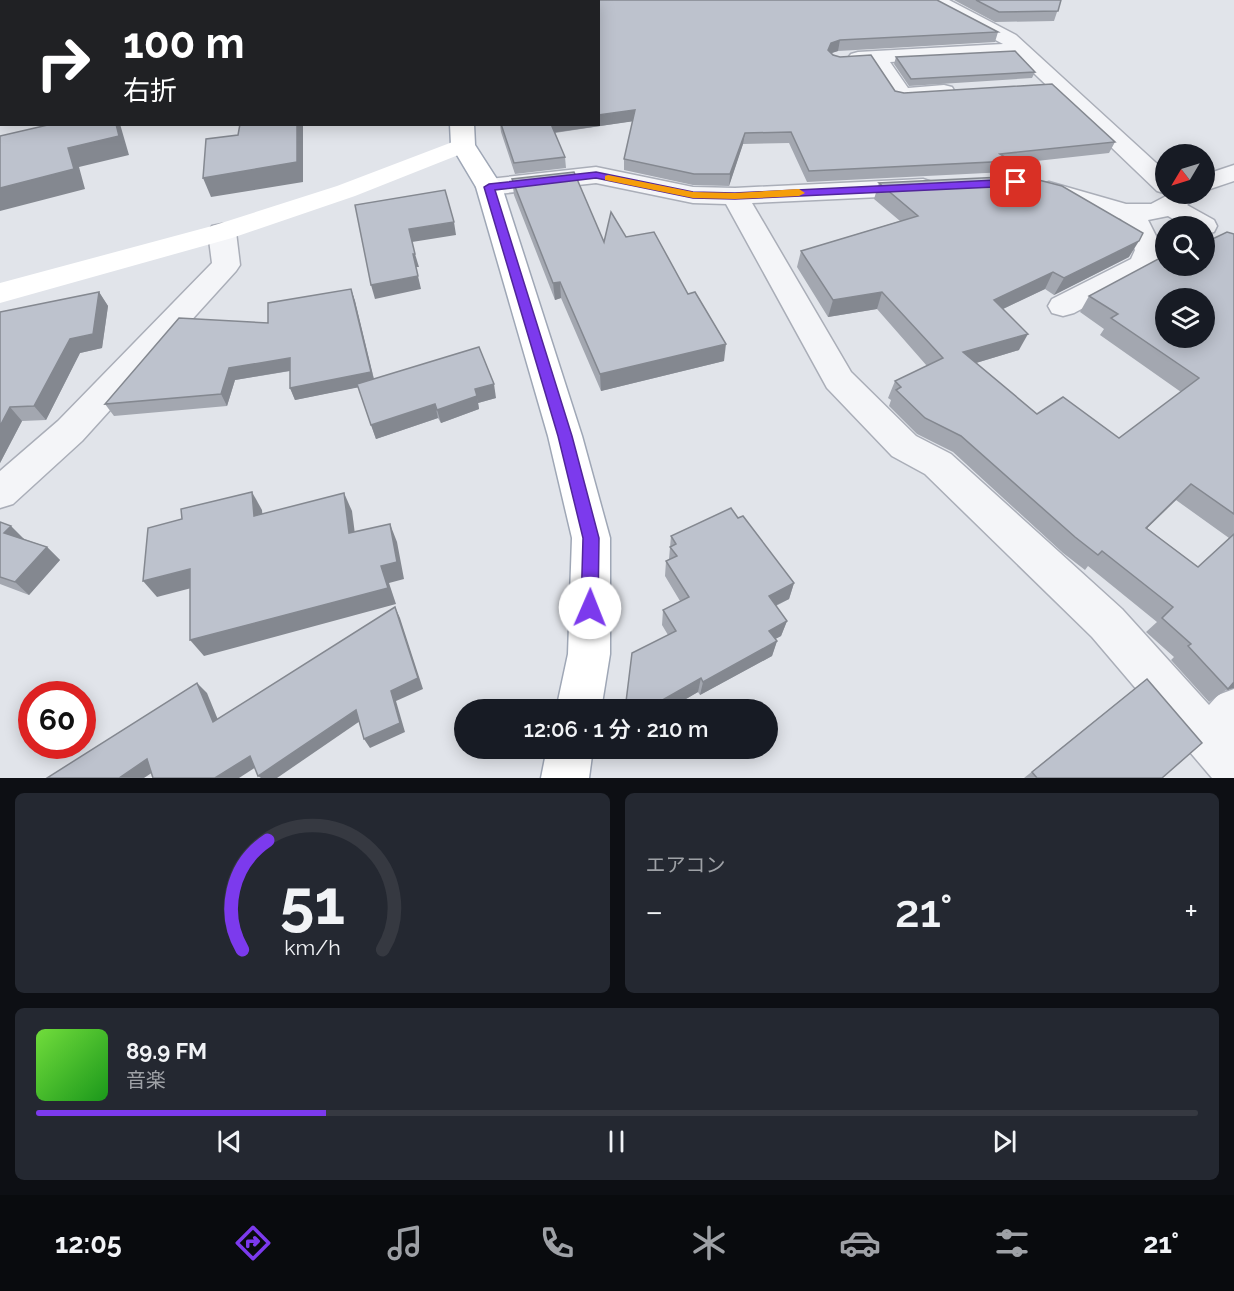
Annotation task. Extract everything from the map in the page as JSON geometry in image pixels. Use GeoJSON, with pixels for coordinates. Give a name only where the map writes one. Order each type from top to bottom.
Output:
{"type":"FeatureCollection","features":[{"type":"Feature","properties":{"kind":"main road"},"geometry":{"type":"LineString","coordinates":[[0,293],[222,232],[346,191],[463,135],[489,187],[565,436],[591,538],[589,654],[580,699]]}},
{"type":"Feature","properties":{"kind":"main road"},"geometry":{"type":"LineString","coordinates":[[565,778],[568,759]]}},
{"type":"Feature","properties":{"kind":"street"},"geometry":{"type":"LineString","coordinates":[[935,0],[1009,39],[1155,176]]}},
{"type":"Feature","properties":{"kind":"street"},"geometry":{"type":"LineString","coordinates":[[838,59],[1019,49]]}},
{"type":"Feature","properties":{"kind":"street"},"geometry":{"type":"LineString","coordinates":[[876,57],[902,95],[962,91]]}},
{"type":"Feature","properties":{"kind":"street"},"geometry":{"type":"LineString","coordinates":[[1033,87],[1057,85]]}},
{"type":"Feature","properties":{"kind":"street"},"geometry":{"type":"LineString","coordinates":[[1215,180],[1234,172]]}},
{"type":"Feature","properties":{"kind":"street"},"geometry":{"type":"LineString","coordinates":[[489,187],[596,175],[693,195],[735,196],[946,186]]}},
{"type":"Feature","properties":{"kind":"street"},"geometry":{"type":"LineString","coordinates":[[1026,185],[1131,212],[1148,212],[1161,204]]}},
{"type":"Feature","properties":{"kind":"street"},"geometry":{"type":"LineString","coordinates":[[735,196],[838,380],[904,446],[938,464],[1226,739]]}},
{"type":"Feature","properties":{"kind":"street"},"geometry":{"type":"LineString","coordinates":[[1184,204],[1196,216]]}},
{"type":"Feature","properties":{"kind":"street"},"geometry":{"type":"LineString","coordinates":[[1063,306],[1142,265],[1149,250],[1131,212]]}},
{"type":"Feature","properties":{"kind":"street"},"geometry":{"type":"LineString","coordinates":[[0,493],[70,431],[226,265],[222,232]]}},
{"type":"Feature","properties":{"kind":"building"},"geometry":{"type":"Polygon","coordinates":[[[600,0],[937,0],[998,32],[840,40],[831,43],[828,50],[840,57],[871,55],[895,91],[904,93],[1052,84],[1115,142],[1000,154],[1011,161],[809,171],[791,132],[745,133],[730,174],[694,174],[624,159],[635,110],[600,115],[600,0]]]}},
{"type":"Feature","properties":{"kind":"building"},"geometry":{"type":"Polygon","coordinates":[[[976,0],[1061,0],[1058,11],[999,12],[976,0]]]}},
{"type":"Feature","properties":{"kind":"building"},"geometry":{"type":"Polygon","coordinates":[[[1015,51],[1035,72],[911,79],[896,57],[1015,51]]]}},
{"type":"Feature","properties":{"kind":"building"},"geometry":{"type":"Polygon","coordinates":[[[43,126],[116,126],[119,136],[68,148],[74,169],[0,188],[0,136],[43,126]]]}},
{"type":"Feature","properties":{"kind":"building"},"geometry":{"type":"Polygon","coordinates":[[[240,126],[297,126],[297,162],[203,178],[206,139],[238,135],[240,126]]]}},
{"type":"Feature","properties":{"kind":"building"},"geometry":{"type":"Polygon","coordinates":[[[502,126],[552,126],[565,157],[514,163],[502,126]]]}},
{"type":"Feature","properties":{"kind":"building"},"geometry":{"type":"Polygon","coordinates":[[[574,172],[604,242],[611,212],[626,237],[654,232],[688,294],[695,292],[726,344],[600,374],[560,282],[553,283],[512,179],[574,172]]]}},
{"type":"Feature","properties":{"kind":"building"},"geometry":{"type":"Polygon","coordinates":[[[1023,176],[1062,186],[1143,233],[1139,241],[1064,278],[1053,272],[994,300],[1028,334],[963,352],[1037,414],[1063,397],[1119,438],[1199,378],[1155,348],[1111,318],[1118,314],[1089,296],[1155,261],[1155,276],[1215,276],[1215,238],[1227,232],[1234,234],[1234,514],[1191,484],[1146,528],[1198,567],[1234,534],[1234,682],[1228,689],[1188,646],[1191,644],[1162,618],[1173,607],[1102,551],[1098,555],[1075,537],[961,436],[925,418],[896,390],[901,387],[895,381],[943,358],[882,292],[833,300],[801,251],[918,216],[879,183],[1023,176]]]}},
{"type":"Feature","properties":{"kind":"building"},"geometry":{"type":"Polygon","coordinates":[[[445,190],[454,222],[409,229],[418,276],[371,285],[355,205],[445,190]]]}},
{"type":"Feature","properties":{"kind":"building"},"geometry":{"type":"Polygon","coordinates":[[[351,289],[371,372],[290,388],[290,358],[229,368],[221,394],[105,404],[179,318],[268,323],[268,303],[351,289]]]}},
{"type":"Feature","properties":{"kind":"building"},"geometry":{"type":"Polygon","coordinates":[[[99,292],[93,334],[70,339],[34,406],[10,407],[0,426],[0,312],[99,292]]]}},
{"type":"Feature","properties":{"kind":"building"},"geometry":{"type":"Polygon","coordinates":[[[479,347],[494,384],[475,389],[477,396],[437,410],[435,404],[371,425],[357,384],[479,347]]]}},
{"type":"Feature","properties":{"kind":"building"},"geometry":{"type":"Polygon","coordinates":[[[252,492],[254,516],[344,493],[349,533],[390,524],[397,562],[381,566],[388,588],[190,640],[190,569],[143,581],[148,528],[182,519],[181,509],[252,492]]]}},
{"type":"Feature","properties":{"kind":"building"},"geometry":{"type":"Polygon","coordinates":[[[731,508],[738,518],[743,516],[794,583],[769,596],[787,621],[769,631],[777,641],[703,682],[701,678],[664,699],[626,699],[632,653],[676,631],[663,610],[689,597],[666,561],[677,556],[670,547],[676,544],[671,536],[731,508]]]}},
{"type":"Feature","properties":{"kind":"building"},"geometry":{"type":"Polygon","coordinates":[[[0,522],[11,526],[4,533],[47,547],[15,582],[0,577],[0,522]]]}},
{"type":"Feature","properties":{"kind":"building"},"geometry":{"type":"Polygon","coordinates":[[[395,607],[418,678],[391,691],[400,723],[364,739],[356,710],[258,776],[250,756],[215,778],[153,778],[147,759],[119,778],[47,778],[77,759],[96,759],[96,747],[197,683],[213,722],[395,607]]]}},
{"type":"Feature","properties":{"kind":"building"},"geometry":{"type":"Polygon","coordinates":[[[1147,679],[1202,743],[1162,778],[1037,778],[1032,772],[1147,679]]]}},
{"type":"Feature","properties":{"kind":"slow traffic"},"geometry":{"type":"LineString","coordinates":[[608,178],[693,195],[799,193]]}},
{"type":"Feature","properties":{"kind":"route"},"geometry":{"type":"LineString","coordinates":[[590,608],[591,538],[565,436],[489,187],[596,175],[693,195],[735,196],[1016,182]]}}]}
